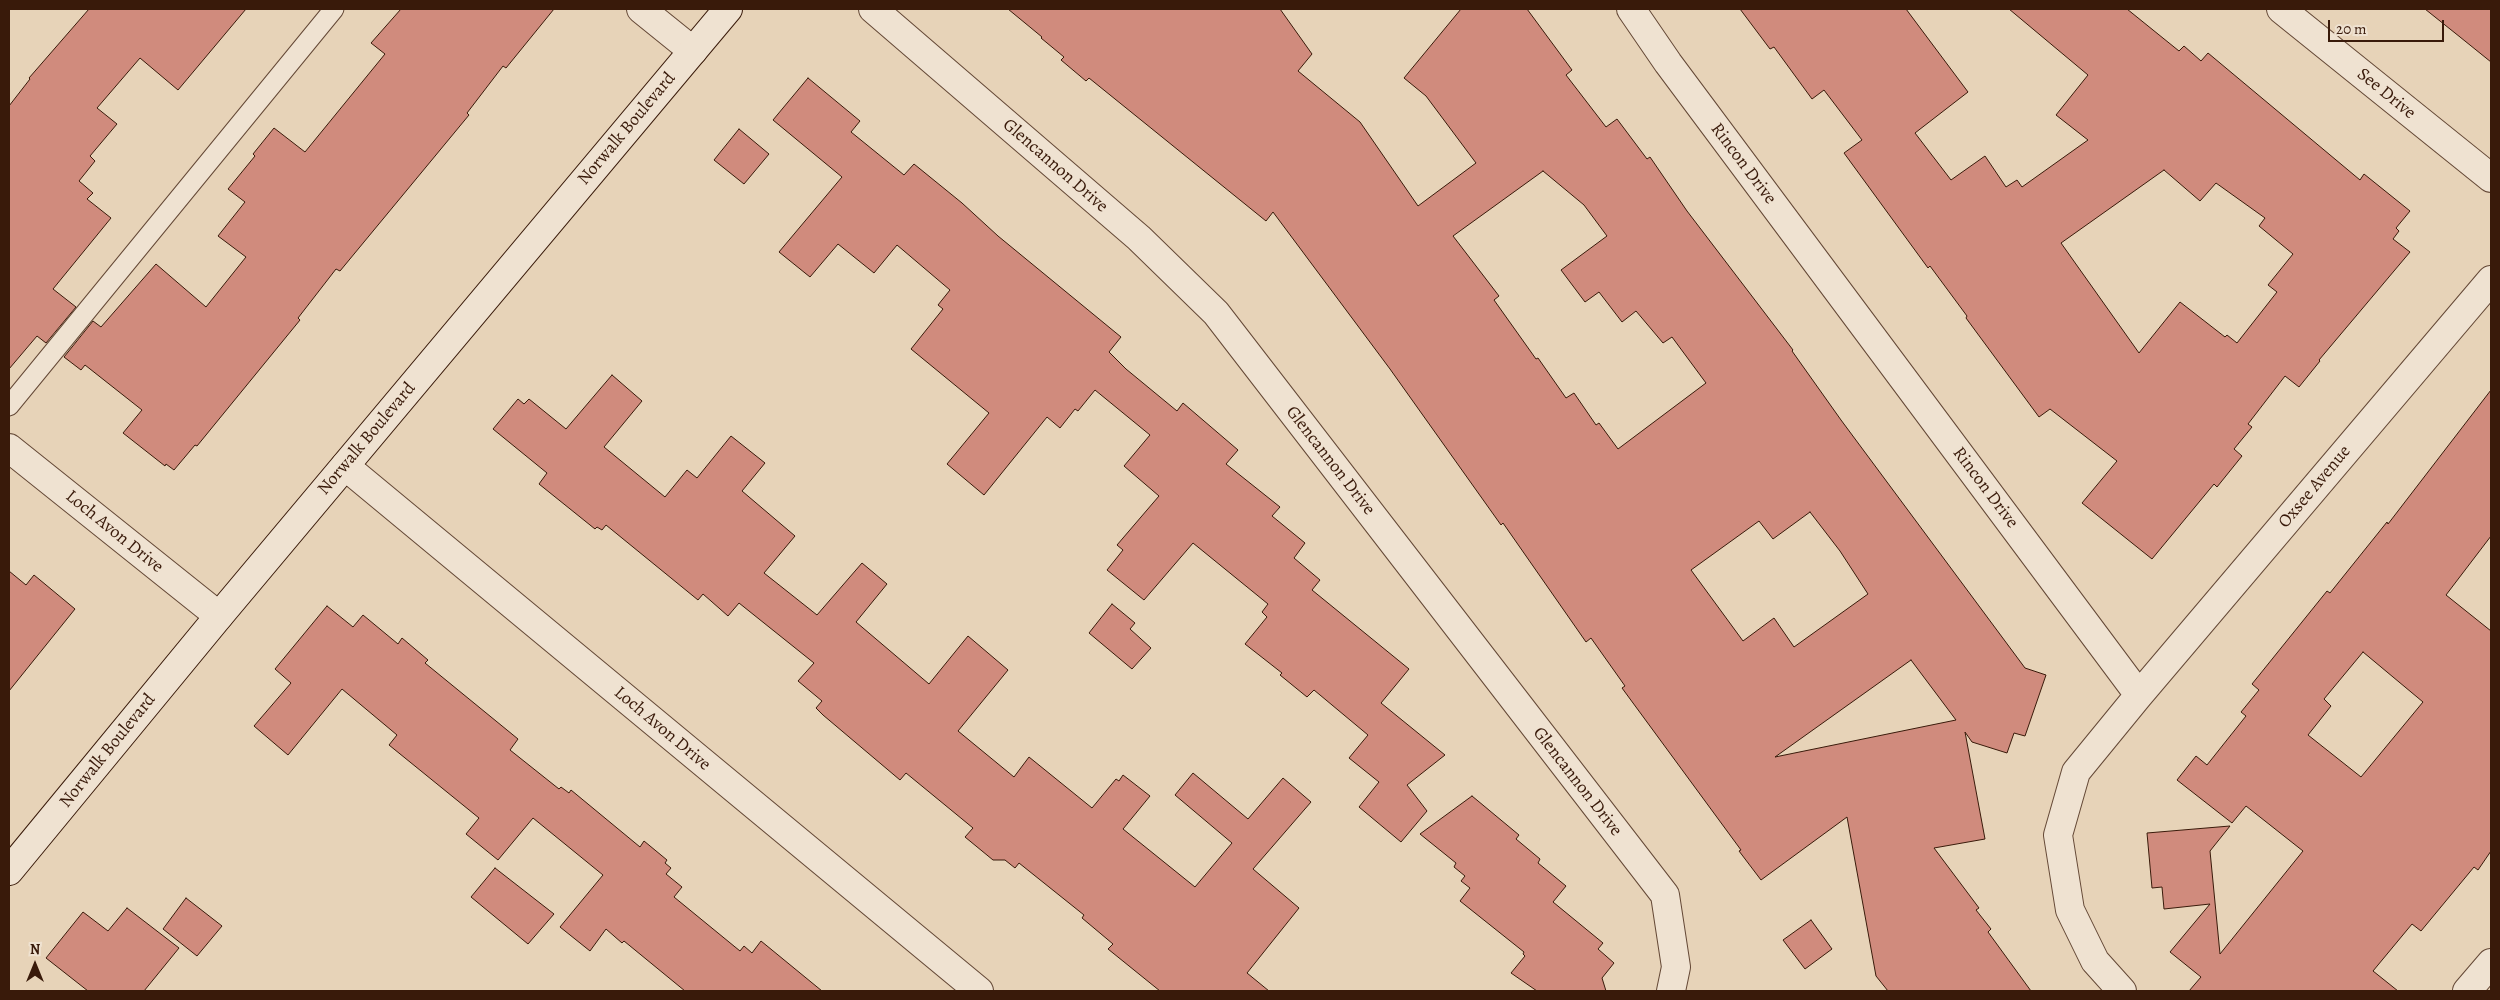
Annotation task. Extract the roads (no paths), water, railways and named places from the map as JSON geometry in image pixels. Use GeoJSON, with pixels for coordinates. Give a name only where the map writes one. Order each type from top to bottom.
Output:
{"type":"FeatureCollection","features":[{"type":"Feature","properties":{"kind":"street"},"geometry":{"type":"LineString","coordinates":[[641,9],[692,51]]}},
{"type":"Feature","properties":{"kind":"street","name":"Norwalk Boulevard"},"geometry":{"type":"LineString","coordinates":[[12,863],[728,9]]}},
{"type":"Feature","properties":{"kind":"street","name":"Glencannon Drive"},"geometry":{"type":"LineString","coordinates":[[873,9],[1139,238],[1216,313],[1665,895],[1676,967],[1671,991]]}},
{"type":"Feature","properties":{"kind":"street","name":"Rincon Drive"},"geometry":{"type":"LineString","coordinates":[[1631,9],[1674,71],[2139,695]]}},
{"type":"Feature","properties":{"kind":"street","name":"See Drive"},"geometry":{"type":"LineString","coordinates":[[2281,9],[2491,178]]}},
{"type":"Feature","properties":{"kind":"street","name":"Oxsee Avenue"},"geometry":{"type":"LineString","coordinates":[[2139,695],[2491,280]]}},
{"type":"Feature","properties":{"kind":"street","name":"Loch Avon Drive"},"geometry":{"type":"LineString","coordinates":[[9,448],[219,616]]}},
{"type":"Feature","properties":{"kind":"street","name":"Loch Avon Drive"},"geometry":{"type":"LineString","coordinates":[[345,466],[979,991]]}},
{"type":"Feature","properties":{"kind":"street"},"geometry":{"type":"LineString","coordinates":[[2122,991],[2095,961],[2070,910],[2058,835],[2076,772],[2139,695]]}},
{"type":"Feature","properties":{"kind":"street"},"geometry":{"type":"LineString","coordinates":[[2467,991],[2491,963]]}},
{"type":"Feature","properties":{"kind":"lane"},"geometry":{"type":"LineString","coordinates":[[9,406],[334,9]]}}]}
